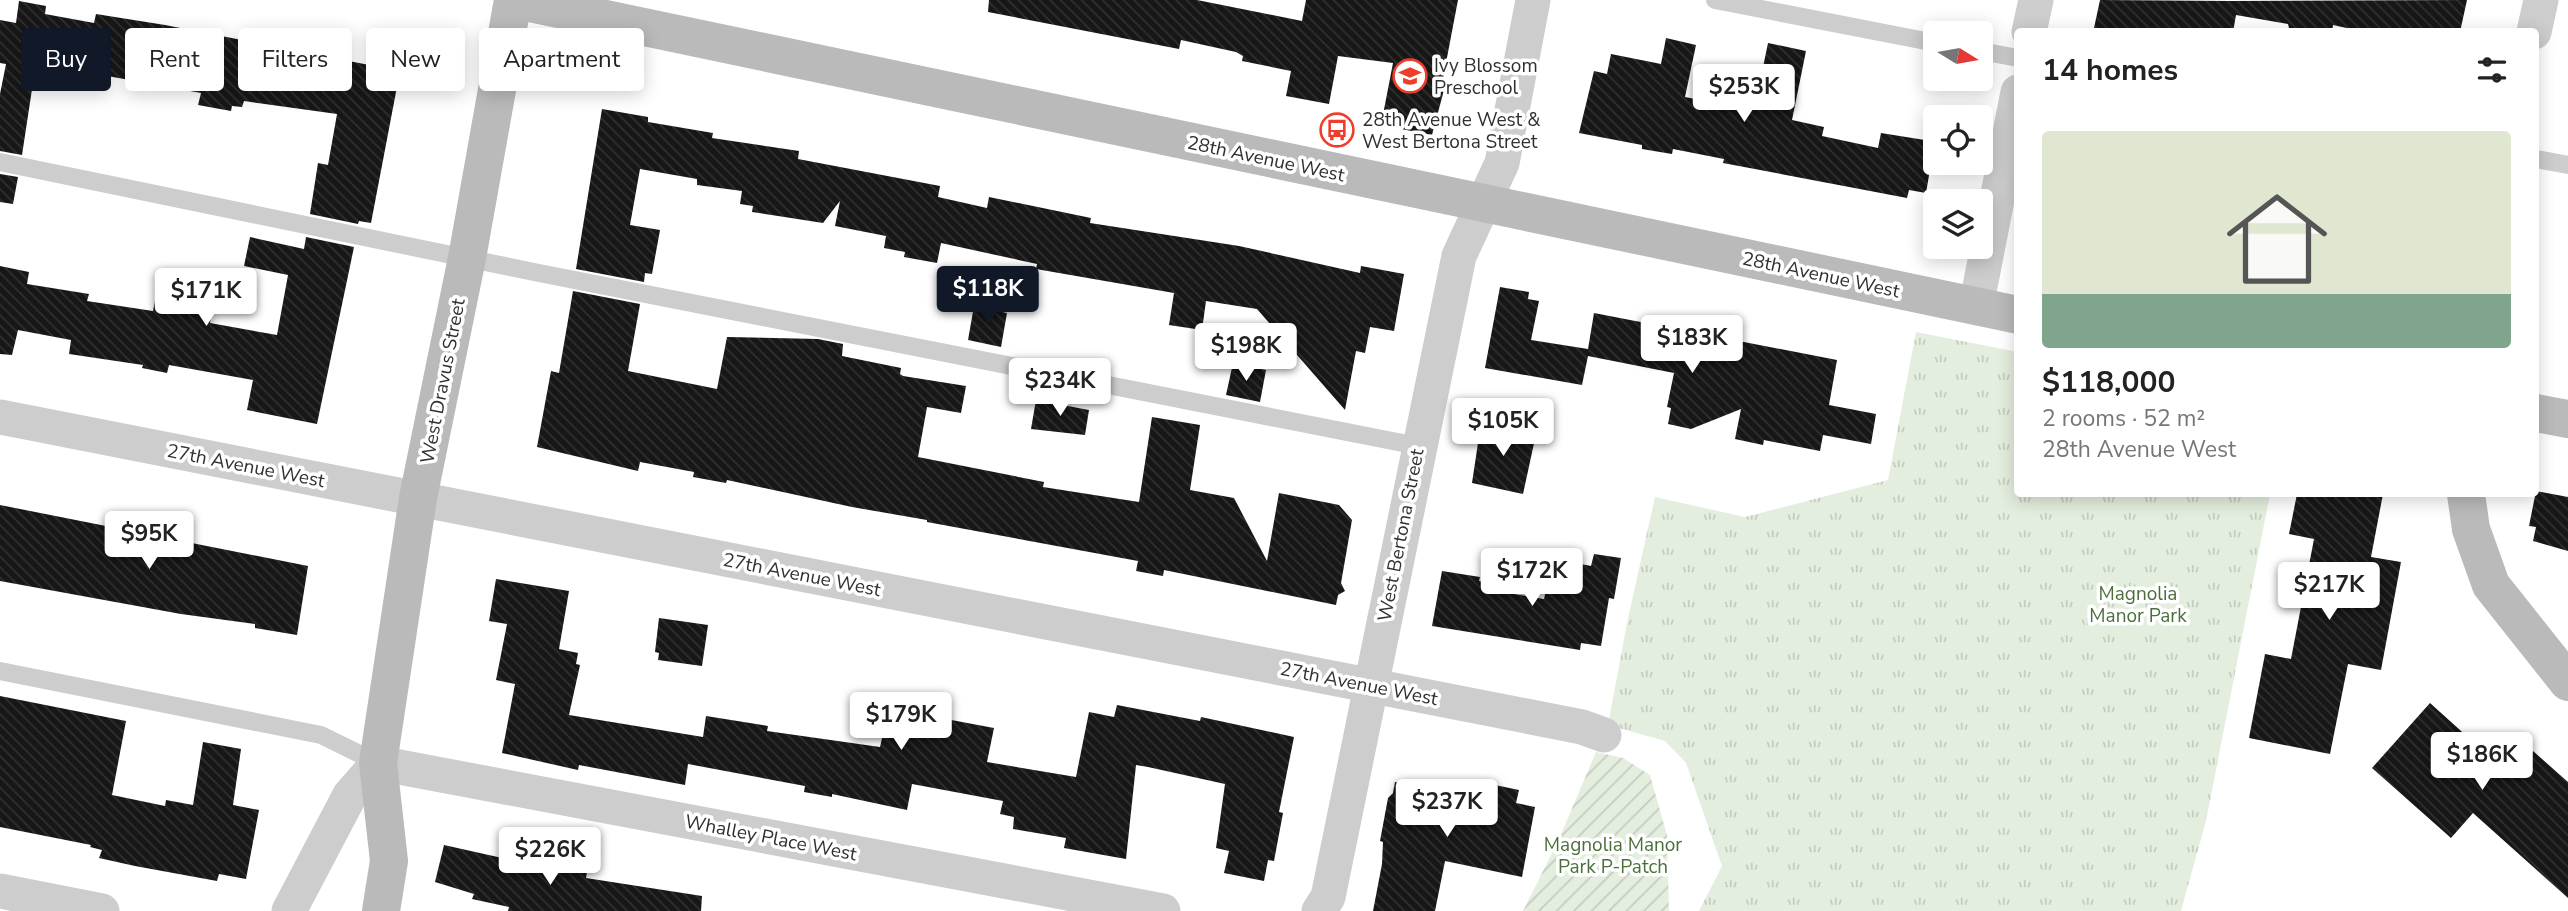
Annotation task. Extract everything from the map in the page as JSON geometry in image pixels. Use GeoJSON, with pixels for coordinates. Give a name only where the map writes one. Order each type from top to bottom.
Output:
{"type":"FeatureCollection","features":[{"type":"Feature","properties":{"kind":"street","name":"28th Avenue West"},"geometry":{"type":"LineString","coordinates":[[514,0],[2014,314]]}},
{"type":"Feature","properties":{"kind":"street","name":"West Dravus Street"},"geometry":{"type":"LineString","coordinates":[[381,911],[390,861],[378,763],[418,499],[467,258],[514,0]]}},
{"type":"Feature","properties":{"kind":"street","name":"West Bertona Street"},"geometry":{"type":"LineString","coordinates":[[1319,911],[1328,897],[1418,446],[1459,256],[1502,163],[1533,0]]}},
{"type":"Feature","properties":{"kind":"street"},"geometry":{"type":"LineString","coordinates":[[2030,28],[2036,0]]}},
{"type":"Feature","properties":{"kind":"street"},"geometry":{"type":"LineString","coordinates":[[2535,28],[2541,0]]}},
{"type":"Feature","properties":{"kind":"street"},"geometry":{"type":"LineString","coordinates":[[1976,307],[2014,112]]}},
{"type":"Feature","properties":{"kind":"street"},"geometry":{"type":"LineString","coordinates":[[2539,414],[2568,419]]}},
{"type":"Feature","properties":{"kind":"street","name":"27th Avenue West"},"geometry":{"type":"LineString","coordinates":[[0,417],[1371,685],[1582,727],[1604,735]]}},
{"type":"Feature","properties":{"kind":"street"},"geometry":{"type":"LineString","coordinates":[[2466,497],[2471,529],[2491,585],[2568,682]]}},
{"type":"Feature","properties":{"kind":"street"},"geometry":{"type":"LineString","coordinates":[[289,911],[350,795],[378,763]]}},
{"type":"Feature","properties":{"kind":"street","name":"Whalley Place West"},"geometry":{"type":"LineString","coordinates":[[378,763],[1163,911]]}},
{"type":"Feature","properties":{"kind":"street"},"geometry":{"type":"LineString","coordinates":[[0,891],[102,911]]}},
{"type":"Feature","properties":{"kind":"lane"},"geometry":{"type":"LineString","coordinates":[[1715,0],[1923,40]]}},
{"type":"Feature","properties":{"kind":"lane"},"geometry":{"type":"LineString","coordinates":[[1993,53],[2014,57]]}},
{"type":"Feature","properties":{"kind":"lane"},"geometry":{"type":"LineString","coordinates":[[2539,160],[2568,165]]}},
{"type":"Feature","properties":{"kind":"lane"},"geometry":{"type":"LineString","coordinates":[[0,162],[467,258],[1418,446]]}},
{"type":"Feature","properties":{"kind":"lane"},"geometry":{"type":"LineString","coordinates":[[0,671],[321,735],[378,763]]}},
{"type":"Feature","properties":{"kind":"green space","name":"Magnolia Manor Park"},"geometry":{"type":"Polygon","coordinates":[[[1916,332],[2014,351],[2014,497],[2269,497],[2206,821],[2181,911],[1699,911],[1722,866],[1686,763],[1665,741],[1608,725],[1655,497],[1745,517],[1888,480],[1916,332]]]}},
{"type":"Feature","properties":{"kind":"green space","name":"Magnolia Manor Park P-Patch"},"geometry":{"type":"Polygon","coordinates":[[[1596,752],[1623,758],[1650,775],[1667,835],[1669,911],[1523,911],[1559,839],[1596,752]]]}},
{"type":"Feature","properties":{"kind":"building"},"geometry":{"type":"Polygon","coordinates":[[[989,0],[1197,0],[1302,21],[1306,0],[1458,0],[1441,89],[1444,90],[1432,135],[1381,125],[1393,63],[1338,56],[1329,104],[1286,96],[1291,71],[1242,61],[1243,56],[1236,52],[1181,40],[1179,49],[988,12],[989,0]]]}},
{"type":"Feature","properties":{"kind":"building"},"geometry":{"type":"Polygon","coordinates":[[[2100,0],[2467,0],[2461,28],[2347,28],[2333,25],[2333,28],[2289,28],[2288,24],[2236,15],[2234,28],[2094,28],[2100,0]]]}},
{"type":"Feature","properties":{"kind":"building"},"geometry":{"type":"Polygon","coordinates":[[[19,1],[46,6],[45,14],[94,23],[96,14],[180,28],[125,28],[125,79],[111,77],[111,28],[21,28],[21,91],[32,91],[22,155],[0,151],[0,94],[6,64],[0,63],[0,20],[16,23],[19,1]]]}},
{"type":"Feature","properties":{"kind":"building"},"geometry":{"type":"Polygon","coordinates":[[[224,37],[238,39],[238,91],[352,91],[352,62],[366,64],[366,91],[396,91],[371,223],[359,221],[358,224],[310,214],[318,163],[328,165],[337,114],[244,101],[242,107],[232,106],[231,111],[198,105],[201,93],[190,91],[224,91],[224,37]]]}},
{"type":"Feature","properties":{"kind":"building"},"geometry":{"type":"Polygon","coordinates":[[[1666,38],[1696,45],[1685,97],[1736,107],[1738,98],[1756,101],[1768,43],[1806,51],[1792,120],[1824,127],[1822,136],[1878,148],[1881,133],[1923,140],[1923,175],[1929,175],[1927,189],[1923,189],[1923,192],[1909,190],[1907,198],[1723,163],[1724,159],[1673,149],[1672,154],[1642,149],[1642,145],[1579,133],[1594,71],[1607,74],[1611,54],[1661,64],[1666,38]]]}},
{"type":"Feature","properties":{"kind":"building"},"geometry":{"type":"Polygon","coordinates":[[[602,109],[648,117],[648,122],[713,133],[712,138],[799,151],[798,159],[940,186],[938,197],[987,208],[989,197],[1091,218],[1090,223],[1239,246],[1360,273],[1361,266],[1404,274],[1394,331],[1370,327],[1365,353],[1356,351],[1345,410],[1257,309],[1206,301],[1202,330],[1169,325],[1174,293],[1036,269],[1037,264],[941,243],[937,263],[904,257],[905,252],[884,248],[886,236],[835,226],[840,201],[823,223],[752,212],[753,206],[740,204],[742,191],[697,185],[697,179],[640,169],[630,225],[660,230],[652,274],[645,273],[644,282],[576,269],[602,109]]]}},
{"type":"Feature","properties":{"kind":"building"},"geometry":{"type":"Polygon","coordinates":[[[0,174],[18,177],[13,204],[0,202],[0,174]]]}},
{"type":"Feature","properties":{"kind":"building"},"geometry":{"type":"Polygon","coordinates":[[[250,237],[304,249],[306,237],[354,247],[317,424],[247,410],[253,380],[169,365],[167,373],[142,368],[143,365],[69,354],[71,340],[18,330],[12,355],[0,354],[0,266],[29,272],[27,284],[89,294],[87,301],[153,311],[155,301],[212,311],[210,323],[277,335],[288,275],[244,266],[250,237]]]}},
{"type":"Feature","properties":{"kind":"building"},"geometry":{"type":"Polygon","coordinates":[[[1500,287],[1529,292],[1528,299],[1539,301],[1531,340],[1588,349],[1594,313],[1837,360],[1829,405],[1876,414],[1871,444],[1823,435],[1820,451],[1764,440],[1763,445],[1735,439],[1741,409],[1691,429],[1668,424],[1671,408],[1667,407],[1674,373],[1588,356],[1582,385],[1485,368],[1500,287]]]}},
{"type":"Feature","properties":{"kind":"building"},"geometry":{"type":"Polygon","coordinates":[[[573,291],[640,304],[628,371],[717,389],[727,337],[818,339],[843,344],[842,356],[901,368],[900,374],[903,376],[966,386],[961,413],[927,407],[918,457],[1044,482],[1043,487],[1139,502],[1152,417],[1200,425],[1190,490],[1234,498],[1267,561],[1279,493],[1339,505],[1352,520],[1341,583],[1345,591],[1338,595],[1336,605],[1164,570],[1163,576],[1136,571],[1138,561],[927,522],[727,480],[726,483],[693,477],[694,472],[640,462],[638,471],[537,447],[551,371],[559,373],[573,291]]]}},
{"type":"Feature","properties":{"kind":"building"},"geometry":{"type":"Polygon","coordinates":[[[974,306],[1007,313],[1001,347],[968,340],[974,306]]]}},
{"type":"Feature","properties":{"kind":"building"},"geometry":{"type":"Polygon","coordinates":[[[1233,363],[1266,370],[1260,402],[1226,395],[1233,363]]]}},
{"type":"Feature","properties":{"kind":"building"},"geometry":{"type":"Polygon","coordinates":[[[1036,400],[1089,410],[1085,435],[1031,429],[1036,400]]]}},
{"type":"Feature","properties":{"kind":"building"},"geometry":{"type":"Polygon","coordinates":[[[1481,423],[1536,434],[1523,494],[1472,483],[1481,423]]]}},
{"type":"Feature","properties":{"kind":"building"},"geometry":{"type":"Polygon","coordinates":[[[2539,492],[2568,497],[2568,551],[2533,541],[2536,527],[2529,526],[2535,497],[2539,497],[2539,492]]]}},
{"type":"Feature","properties":{"kind":"building"},"geometry":{"type":"Polygon","coordinates":[[[2296,497],[2382,497],[2371,557],[2401,562],[2381,670],[2348,664],[2330,754],[2249,738],[2265,654],[2291,659],[2314,539],[2289,534],[2296,497]]]}},
{"type":"Feature","properties":{"kind":"building"},"geometry":{"type":"Polygon","coordinates":[[[0,505],[308,566],[297,635],[255,628],[255,624],[181,614],[0,581],[0,505]]]}},
{"type":"Feature","properties":{"kind":"building"},"geometry":{"type":"Polygon","coordinates":[[[1594,554],[1621,558],[1614,599],[1609,598],[1601,646],[1581,643],[1580,650],[1432,626],[1442,571],[1480,577],[1479,581],[1491,583],[1490,590],[1544,599],[1546,590],[1559,592],[1559,585],[1572,587],[1576,563],[1591,566],[1594,554]]]}},
{"type":"Feature","properties":{"kind":"building"},"geometry":{"type":"Polygon","coordinates":[[[496,579],[569,591],[559,649],[578,653],[576,664],[580,665],[569,715],[703,737],[706,716],[768,726],[767,731],[880,747],[886,721],[943,733],[946,719],[994,728],[987,762],[1076,777],[1089,712],[1114,717],[1117,705],[1200,721],[1201,717],[1294,737],[1279,812],[1283,813],[1274,861],[1268,860],[1264,881],[1224,873],[1229,851],[1216,848],[1225,784],[1136,765],[1126,859],[1064,848],[1066,838],[1013,829],[1014,817],[1000,814],[1003,801],[912,784],[907,810],[832,794],[832,797],[804,792],[805,786],[688,764],[685,785],[579,765],[578,770],[502,753],[515,684],[496,680],[507,624],[489,621],[496,579]]]}},
{"type":"Feature","properties":{"kind":"building"},"geometry":{"type":"Polygon","coordinates":[[[659,618],[708,625],[702,666],[658,660],[659,653],[655,652],[659,618]]]}},
{"type":"Feature","properties":{"kind":"building"},"geometry":{"type":"Polygon","coordinates":[[[0,696],[126,721],[112,795],[165,806],[166,800],[193,805],[203,742],[241,749],[233,805],[259,810],[246,879],[219,874],[217,881],[135,866],[99,858],[102,850],[90,847],[91,845],[0,827],[0,696]]]}},
{"type":"Feature","properties":{"kind":"building"},"geometry":{"type":"Polygon","coordinates":[[[2430,703],[2511,776],[2533,751],[2568,782],[2568,898],[2473,813],[2451,838],[2372,768],[2430,703]]]}},
{"type":"Feature","properties":{"kind":"building"},"geometry":{"type":"Polygon","coordinates":[[[1423,779],[1474,789],[1476,781],[1519,790],[1516,803],[1535,807],[1522,877],[1445,861],[1435,911],[1373,911],[1382,864],[1383,842],[1380,841],[1388,798],[1393,793],[1395,782],[1421,787],[1423,779]]]}},
{"type":"Feature","properties":{"kind":"building"},"geometry":{"type":"Polygon","coordinates":[[[444,845],[547,868],[547,864],[587,872],[586,878],[702,896],[701,911],[508,911],[509,907],[472,899],[474,894],[435,882],[444,845]]]}},
{"type":"Feature","properties":{"kind":"place","name":"Ivy Blossom Preschool"},"geometry":{"type":"Point","coordinates":[1410,76]}},
{"type":"Feature","properties":{"kind":"place","name":"28th Avenue West & West Bertona Street"},"geometry":{"type":"Point","coordinates":[1337,130]}}]}
